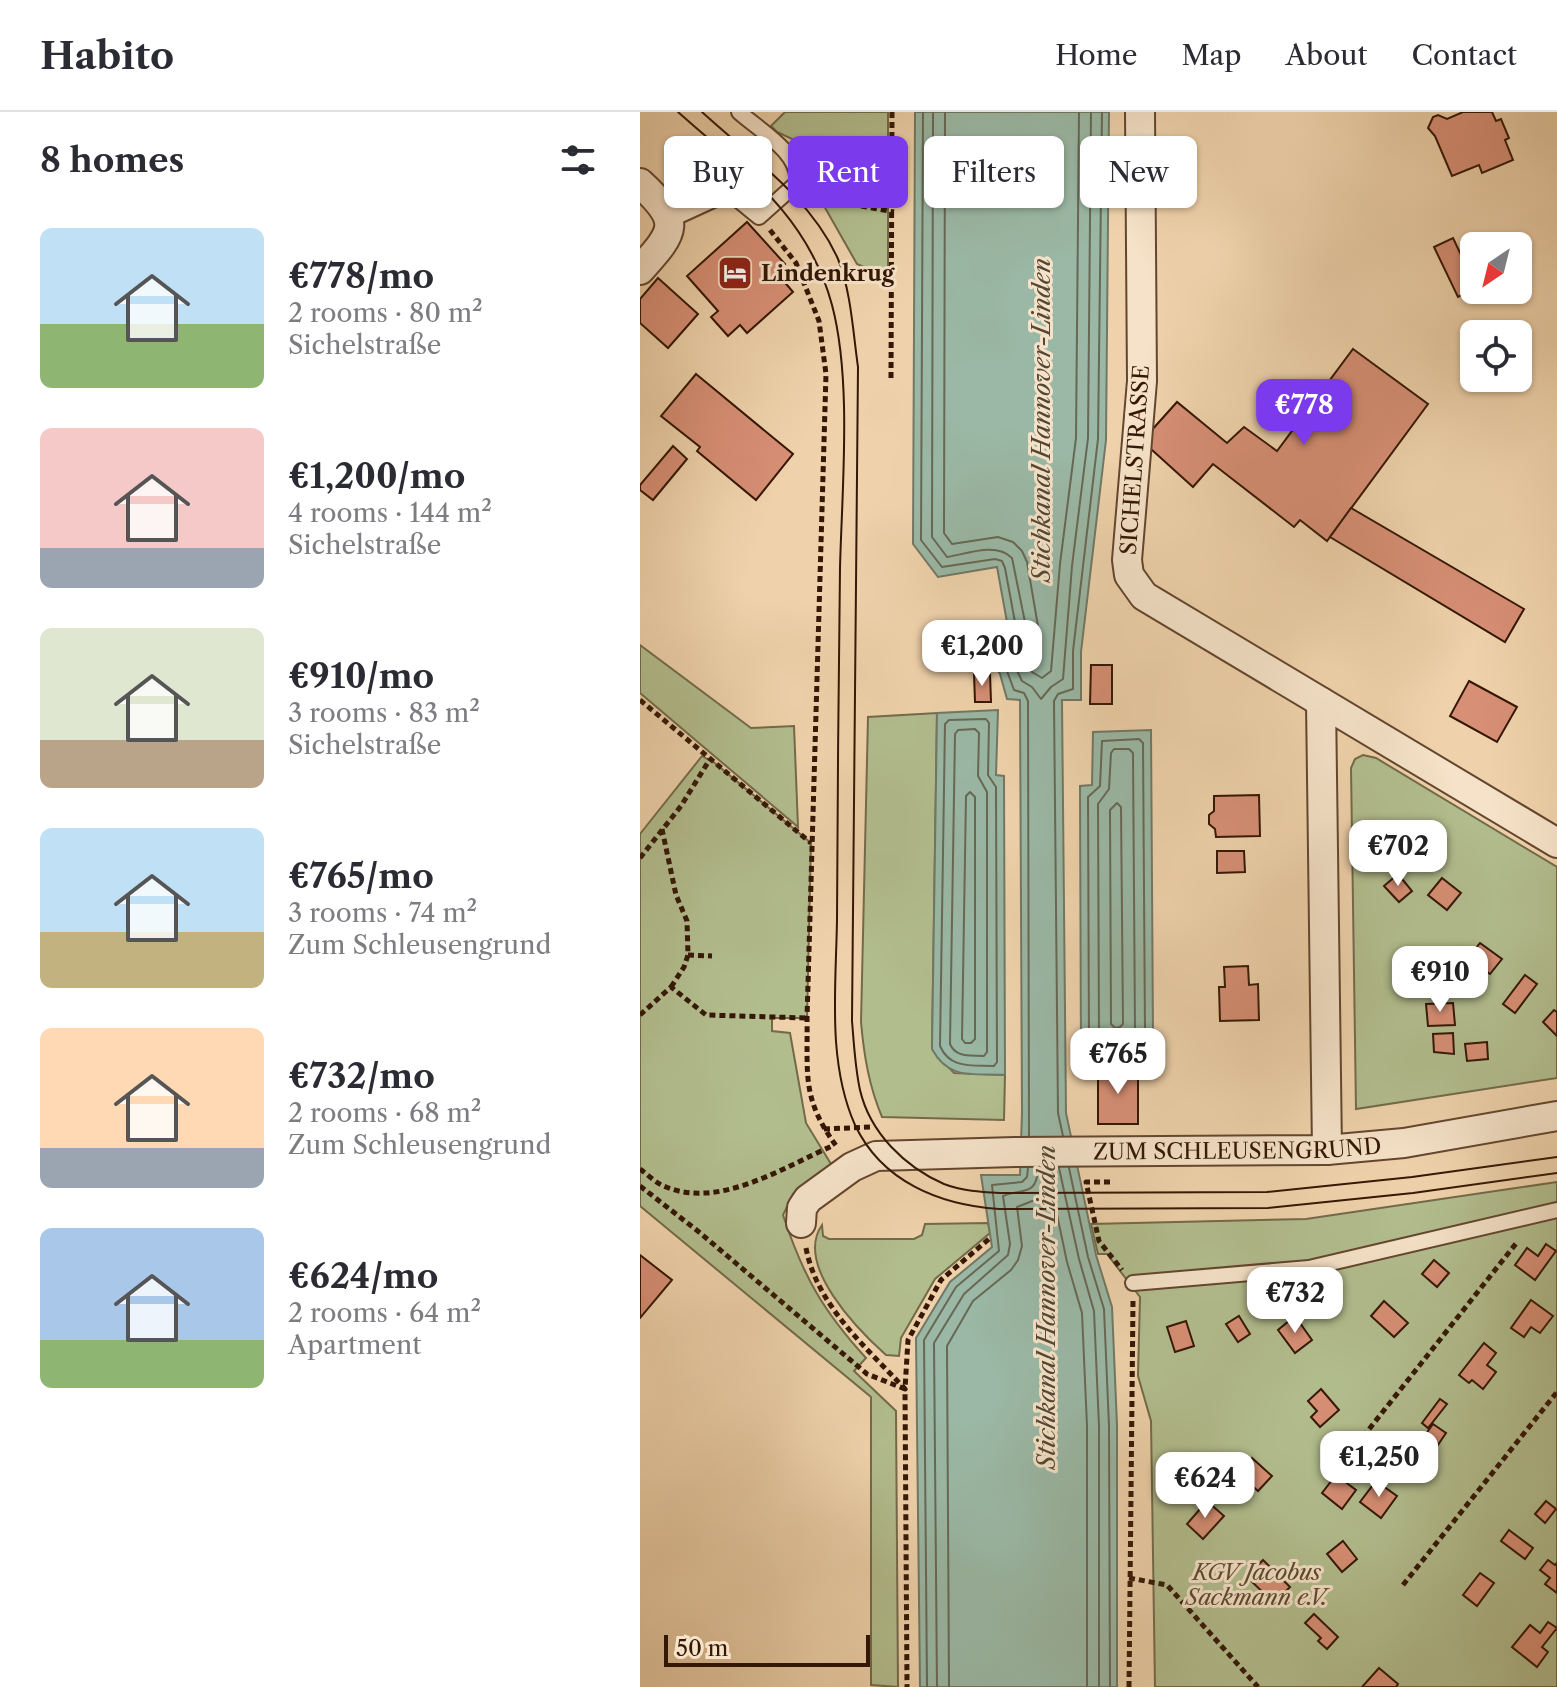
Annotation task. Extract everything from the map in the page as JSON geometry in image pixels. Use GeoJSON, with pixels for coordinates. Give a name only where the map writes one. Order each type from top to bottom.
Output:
{"type":"FeatureCollection","features":[{"type":"Feature","properties":{"kind":"street","name":"SICHELSTRASSE"},"geometry":{"type":"LineString","coordinates":[[1140,112],[1142,381],[1127,560],[1129,575],[1144,596],[1557,843]]}},
{"type":"Feature","properties":{"kind":"street"},"geometry":{"type":"LineString","coordinates":[[640,183],[666,209],[670,220],[669,233],[640,270]]}},
{"type":"Feature","properties":{"kind":"street"},"geometry":{"type":"LineString","coordinates":[[1321,702],[1327,1150]]}},
{"type":"Feature","properties":{"kind":"street","name":"ZUM SCHLEUSENGRUND"},"geometry":{"type":"LineString","coordinates":[[801,1223],[802,1208],[808,1199],[852,1167],[876,1156],[1327,1150],[1404,1143],[1557,1116]]}},
{"type":"Feature","properties":{"kind":"lane"},"geometry":{"type":"LineString","coordinates":[[739,112],[788,155]]}},
{"type":"Feature","properties":{"kind":"lane"},"geometry":{"type":"LineString","coordinates":[[670,220],[720,197],[737,199],[759,217],[788,191]]}},
{"type":"Feature","properties":{"kind":"lane"},"geometry":{"type":"LineString","coordinates":[[1133,1283],[1309,1268],[1557,1210]]}},
{"type":"Feature","properties":{"kind":"path"},"geometry":{"type":"LineString","coordinates":[[891,378],[892,112]]}},
{"type":"Feature","properties":{"kind":"path"},"geometry":{"type":"LineString","coordinates":[[872,208],[894,212]]}},
{"type":"Feature","properties":{"kind":"path"},"geometry":{"type":"LineString","coordinates":[[759,217],[796,263],[819,321],[826,374],[811,843],[808,1089],[814,1112],[852,1167]]}},
{"type":"Feature","properties":{"kind":"path"},"geometry":{"type":"LineString","coordinates":[[640,700],[811,843]]}},
{"type":"Feature","properties":{"kind":"path"},"geometry":{"type":"LineString","coordinates":[[640,858],[681,806],[710,759]]}},
{"type":"Feature","properties":{"kind":"path"},"geometry":{"type":"LineString","coordinates":[[640,1015],[671,987],[688,955],[687,921],[676,895],[662,829]]}},
{"type":"Feature","properties":{"kind":"path"},"geometry":{"type":"LineString","coordinates":[[688,955],[712,956]]}},
{"type":"Feature","properties":{"kind":"path"},"geometry":{"type":"LineString","coordinates":[[671,987],[706,1015],[807,1018]]}},
{"type":"Feature","properties":{"kind":"path"},"geometry":{"type":"LineString","coordinates":[[640,1169],[665,1187],[695,1192],[724,1191],[835,1144]]}},
{"type":"Feature","properties":{"kind":"path"},"geometry":{"type":"LineString","coordinates":[[1086,1182],[1099,1241],[1133,1283],[1129,1687]]}},
{"type":"Feature","properties":{"kind":"path"},"geometry":{"type":"LineString","coordinates":[[640,1186],[867,1374],[905,1389]]}},
{"type":"Feature","properties":{"kind":"path"},"geometry":{"type":"LineString","coordinates":[[1332,1476],[1541,1212]]}},
{"type":"Feature","properties":{"kind":"path"},"geometry":{"type":"LineString","coordinates":[[801,1223],[808,1259],[827,1301],[850,1332],[905,1389]]}},
{"type":"Feature","properties":{"kind":"path"},"geometry":{"type":"LineString","coordinates":[[907,1687],[905,1389],[908,1340],[941,1280],[990,1238]]}},
{"type":"Feature","properties":{"kind":"path"},"geometry":{"type":"LineString","coordinates":[[1403,1585],[1557,1392]]}},
{"type":"Feature","properties":{"kind":"path"},"geometry":{"type":"LineString","coordinates":[[1129,1578],[1167,1585],[1258,1687]]}},
{"type":"Feature","properties":{"kind":"green space"},"geometry":{"type":"Polygon","coordinates":[[[785,112],[888,112],[888,136],[788,137],[771,126],[785,112]]]}},
{"type":"Feature","properties":{"kind":"green space"},"geometry":{"type":"Polygon","coordinates":[[[825,208],[888,208],[888,278],[857,264],[825,208]]]}},
{"type":"Feature","properties":{"kind":"green space"},"geometry":{"type":"Polygon","coordinates":[[[640,645],[751,728],[794,726],[798,827],[640,693],[640,645]]]}},
{"type":"Feature","properties":{"kind":"green space"},"geometry":{"type":"Polygon","coordinates":[[[937,713],[932,1049],[954,1073],[1005,1075],[1004,1120],[882,1117],[866,1059],[861,1022],[868,717],[937,713]]]}},
{"type":"Feature","properties":{"kind":"green space"},"geometry":{"type":"Polygon","coordinates":[[[1363,755],[1376,758],[1557,867],[1557,1078],[1356,1109],[1351,768],[1355,759],[1363,755]]]}},
{"type":"Feature","properties":{"kind":"green space"},"geometry":{"type":"Polygon","coordinates":[[[702,756],[710,759],[811,843],[807,1018],[772,1018],[772,1031],[790,1033],[806,1123],[831,1164],[793,1194],[783,1215],[816,1292],[866,1358],[854,1371],[896,1411],[898,1687],[871,1685],[871,1397],[640,1206],[640,834],[702,756]]]}},
{"type":"Feature","properties":{"kind":"green space","name":"KGV Jacobus Sackmann e.V."},"geometry":{"type":"Polygon","coordinates":[[[1557,1182],[1557,1687],[1155,1687],[1151,1421],[1138,1376],[1140,1297],[1107,1254],[1098,1254],[1091,1224],[1306,1219],[1557,1182]]]}},
{"type":"Feature","properties":{"kind":"green space"},"geometry":{"type":"Polygon","coordinates":[[[988,1223],[990,1233],[935,1279],[901,1338],[899,1356],[886,1355],[860,1330],[833,1296],[816,1259],[816,1241],[822,1225],[823,1236],[829,1239],[914,1239],[922,1235],[925,1224],[988,1223]]]}},
{"type":"Feature","properties":{"kind":"water","name":"Stichkanal Hannover-Linden"},"geometry":{"type":"Polygon","coordinates":[[[915,112],[1109,112],[1109,136],[1080,136],[1080,208],[1108,208],[1106,440],[1081,652],[1081,700],[1062,700],[1066,1113],[1096,1255],[1112,1307],[1117,1425],[1117,1687],[920,1687],[916,1338],[950,1282],[992,1247],[981,1175],[1020,1175],[1020,700],[1007,699],[1000,674],[986,652],[1009,633],[997,567],[938,577],[913,544],[915,112]]]}},
{"type":"Feature","properties":{"kind":"water"},"geometry":{"type":"Polygon","coordinates":[[[998,710],[996,775],[1004,776],[1005,1075],[954,1071],[932,1049],[937,713],[998,710]]]}},
{"type":"Feature","properties":{"kind":"water"},"geometry":{"type":"Polygon","coordinates":[[[1151,730],[1153,1035],[1140,1052],[1123,1059],[1081,1059],[1080,786],[1092,785],[1093,732],[1151,730]]]}},
{"type":"Feature","properties":{"kind":"building"},"geometry":{"type":"Polygon","coordinates":[[[1463,112],[1492,112],[1496,121],[1501,119],[1513,160],[1482,173],[1479,165],[1452,176],[1435,136],[1428,128],[1433,117],[1438,115],[1447,119],[1463,112]]]}},
{"type":"Feature","properties":{"kind":"building"},"geometry":{"type":"Polygon","coordinates":[[[747,222],[785,264],[776,272],[793,292],[747,333],[740,325],[728,336],[711,317],[718,311],[687,276],[747,222]]]}},
{"type":"Feature","properties":{"kind":"building"},"geometry":{"type":"Polygon","coordinates":[[[1453,238],[1460,253],[1460,296],[1458,297],[1434,247],[1453,238]]]}},
{"type":"Feature","properties":{"kind":"building"},"geometry":{"type":"Polygon","coordinates":[[[658,278],[698,314],[668,348],[640,323],[640,299],[658,278]]]}},
{"type":"Feature","properties":{"kind":"building"},"geometry":{"type":"Polygon","coordinates":[[[1353,349],[1428,404],[1327,541],[1300,520],[1294,527],[1213,464],[1193,487],[1142,441],[1177,402],[1227,443],[1244,427],[1277,451],[1353,349]]]}},
{"type":"Feature","properties":{"kind":"building"},"geometry":{"type":"Polygon","coordinates":[[[696,374],[793,454],[756,500],[697,451],[700,447],[661,416],[696,374]]]}},
{"type":"Feature","properties":{"kind":"building"},"geometry":{"type":"Polygon","coordinates":[[[673,446],[687,459],[653,500],[640,490],[640,485],[673,446]]]}},
{"type":"Feature","properties":{"kind":"building"},"geometry":{"type":"Polygon","coordinates":[[[1351,508],[1524,609],[1505,642],[1330,537],[1351,508]]]}},
{"type":"Feature","properties":{"kind":"building"},"geometry":{"type":"Polygon","coordinates":[[[1091,665],[1112,665],[1112,704],[1090,704],[1091,665]]]}},
{"type":"Feature","properties":{"kind":"building"},"geometry":{"type":"Polygon","coordinates":[[[974,673],[990,673],[991,702],[975,702],[974,673]]]}},
{"type":"Feature","properties":{"kind":"building"},"geometry":{"type":"Polygon","coordinates":[[[1469,681],[1517,707],[1497,742],[1450,716],[1469,681]]]}},
{"type":"Feature","properties":{"kind":"building"},"geometry":{"type":"Polygon","coordinates":[[[1259,795],[1260,836],[1216,837],[1215,829],[1209,824],[1209,815],[1214,811],[1214,796],[1259,795]]]}},
{"type":"Feature","properties":{"kind":"building"},"geometry":{"type":"Polygon","coordinates":[[[1427,831],[1445,846],[1431,863],[1413,848],[1427,831]]]}},
{"type":"Feature","properties":{"kind":"building"},"geometry":{"type":"Polygon","coordinates":[[[1217,851],[1244,851],[1245,872],[1217,873],[1217,851]]]}},
{"type":"Feature","properties":{"kind":"building"},"geometry":{"type":"Polygon","coordinates":[[[1398,874],[1412,891],[1399,902],[1384,886],[1398,874]]]}},
{"type":"Feature","properties":{"kind":"building"},"geometry":{"type":"Polygon","coordinates":[[[1442,878],[1461,893],[1447,910],[1428,895],[1442,878]]]}},
{"type":"Feature","properties":{"kind":"building"},"geometry":{"type":"Polygon","coordinates":[[[1480,943],[1502,959],[1490,974],[1468,958],[1480,943]]]}},
{"type":"Feature","properties":{"kind":"building"},"geometry":{"type":"Polygon","coordinates":[[[1248,966],[1249,985],[1258,984],[1259,1020],[1220,1021],[1219,987],[1225,987],[1224,967],[1248,966]]]}},
{"type":"Feature","properties":{"kind":"building"},"geometry":{"type":"Polygon","coordinates":[[[1525,975],[1537,984],[1515,1013],[1503,1004],[1525,975]]]}},
{"type":"Feature","properties":{"kind":"building"},"geometry":{"type":"Polygon","coordinates":[[[1453,1003],[1455,1025],[1428,1026],[1426,1004],[1453,1003]]]}},
{"type":"Feature","properties":{"kind":"building"},"geometry":{"type":"Polygon","coordinates":[[[1554,1010],[1557,1012],[1557,1036],[1543,1022],[1554,1010]]]}},
{"type":"Feature","properties":{"kind":"building"},"geometry":{"type":"Polygon","coordinates":[[[1453,1033],[1454,1054],[1434,1052],[1433,1034],[1453,1033]]]}},
{"type":"Feature","properties":{"kind":"building"},"geometry":{"type":"Polygon","coordinates":[[[1487,1042],[1488,1059],[1467,1061],[1465,1044],[1487,1042]]]}},
{"type":"Feature","properties":{"kind":"building"},"geometry":{"type":"Polygon","coordinates":[[[1098,1068],[1138,1068],[1138,1124],[1098,1124],[1098,1068]]]}},
{"type":"Feature","properties":{"kind":"building"},"geometry":{"type":"Polygon","coordinates":[[[1546,1244],[1556,1251],[1535,1280],[1515,1265],[1527,1248],[1538,1256],[1546,1244]]]}},
{"type":"Feature","properties":{"kind":"building"},"geometry":{"type":"Polygon","coordinates":[[[640,1255],[672,1280],[640,1318],[640,1255]]]}},
{"type":"Feature","properties":{"kind":"building"},"geometry":{"type":"Polygon","coordinates":[[[1434,1260],[1449,1273],[1437,1287],[1422,1274],[1434,1260]]]}},
{"type":"Feature","properties":{"kind":"building"},"geometry":{"type":"Polygon","coordinates":[[[1531,1300],[1553,1316],[1540,1333],[1531,1327],[1524,1337],[1511,1328],[1531,1300]]]}},
{"type":"Feature","properties":{"kind":"building"},"geometry":{"type":"Polygon","coordinates":[[[1384,1301],[1408,1323],[1394,1337],[1371,1316],[1384,1301]]]}},
{"type":"Feature","properties":{"kind":"building"},"geometry":{"type":"Polygon","coordinates":[[[1239,1316],[1250,1334],[1238,1342],[1226,1324],[1239,1316]]]}},
{"type":"Feature","properties":{"kind":"building"},"geometry":{"type":"Polygon","coordinates":[[[1295,1316],[1312,1340],[1295,1353],[1278,1330],[1295,1316]]]}},
{"type":"Feature","properties":{"kind":"building"},"geometry":{"type":"Polygon","coordinates":[[[1186,1321],[1194,1346],[1175,1352],[1167,1327],[1186,1321]]]}},
{"type":"Feature","properties":{"kind":"building"},"geometry":{"type":"Polygon","coordinates":[[[1484,1343],[1496,1353],[1487,1365],[1496,1372],[1483,1389],[1459,1375],[1484,1343]]]}},
{"type":"Feature","properties":{"kind":"building"},"geometry":{"type":"Polygon","coordinates":[[[1321,1389],[1339,1410],[1320,1427],[1311,1417],[1317,1411],[1308,1401],[1321,1389]]]}},
{"type":"Feature","properties":{"kind":"building"},"geometry":{"type":"Polygon","coordinates":[[[1440,1399],[1447,1404],[1428,1428],[1422,1423],[1440,1399]]]}},
{"type":"Feature","properties":{"kind":"building"},"geometry":{"type":"Polygon","coordinates":[[[1433,1424],[1446,1433],[1429,1458],[1416,1448],[1433,1424]]]}},
{"type":"Feature","properties":{"kind":"building"},"geometry":{"type":"Polygon","coordinates":[[[1252,1458],[1272,1476],[1258,1491],[1238,1473],[1252,1458]]]}},
{"type":"Feature","properties":{"kind":"building"},"geometry":{"type":"Polygon","coordinates":[[[1336,1475],[1356,1490],[1342,1509],[1322,1493],[1336,1475]]]}},
{"type":"Feature","properties":{"kind":"building"},"geometry":{"type":"Polygon","coordinates":[[[1376,1481],[1397,1496],[1381,1518],[1360,1502],[1376,1481]]]}},
{"type":"Feature","properties":{"kind":"building"},"geometry":{"type":"Polygon","coordinates":[[[1207,1501],[1224,1516],[1203,1539],[1187,1524],[1207,1501]]]}},
{"type":"Feature","properties":{"kind":"building"},"geometry":{"type":"Polygon","coordinates":[[[1546,1501],[1556,1509],[1545,1523],[1535,1514],[1546,1501]]]}},
{"type":"Feature","properties":{"kind":"building"},"geometry":{"type":"Polygon","coordinates":[[[1509,1530],[1533,1548],[1525,1559],[1501,1541],[1509,1530]]]}},
{"type":"Feature","properties":{"kind":"building"},"geometry":{"type":"Polygon","coordinates":[[[1343,1541],[1357,1559],[1342,1572],[1327,1554],[1343,1541]]]}},
{"type":"Feature","properties":{"kind":"building"},"geometry":{"type":"Polygon","coordinates":[[[1263,1560],[1290,1587],[1274,1603],[1247,1577],[1263,1560]]]}},
{"type":"Feature","properties":{"kind":"building"},"geometry":{"type":"Polygon","coordinates":[[[1548,1560],[1555,1565],[1557,1563],[1557,1593],[1545,1584],[1550,1578],[1540,1570],[1548,1560]]]}},
{"type":"Feature","properties":{"kind":"building"},"geometry":{"type":"Polygon","coordinates":[[[1480,1573],[1494,1583],[1477,1606],[1463,1595],[1480,1573]]]}},
{"type":"Feature","properties":{"kind":"building"},"geometry":{"type":"Polygon","coordinates":[[[1314,1614],[1338,1637],[1327,1649],[1318,1641],[1321,1638],[1305,1623],[1314,1614]]]}},
{"type":"Feature","properties":{"kind":"building"},"geometry":{"type":"Polygon","coordinates":[[[1548,1622],[1557,1628],[1542,1647],[1548,1652],[1537,1667],[1512,1647],[1530,1625],[1540,1633],[1548,1622]]]}},
{"type":"Feature","properties":{"kind":"building"},"geometry":{"type":"Polygon","coordinates":[[[1379,1668],[1398,1684],[1396,1687],[1362,1687],[1379,1668]]]}},
{"type":"Feature","properties":{"kind":"tram line"},"geometry":{"type":"LineString","coordinates":[[678,112],[749,175],[790,220],[821,273],[838,335],[844,435],[835,1024],[840,1076],[846,1101],[855,1125],[881,1162],[897,1176],[935,1196],[977,1207],[999,1209],[1268,1208],[1413,1193],[1557,1173]]}},
{"type":"Feature","properties":{"kind":"tram line"},"geometry":{"type":"LineString","coordinates":[[702,112],[778,179],[812,216],[838,259],[849,298],[858,367],[852,1021],[860,1090],[872,1120],[891,1147],[916,1168],[944,1184],[965,1190],[1000,1193],[1267,1192],[1412,1177],[1557,1157]]}},
{"type":"Feature","properties":{"kind":"place","name":"Lindenkrug"},"geometry":{"type":"Point","coordinates":[735,273]}}]}
